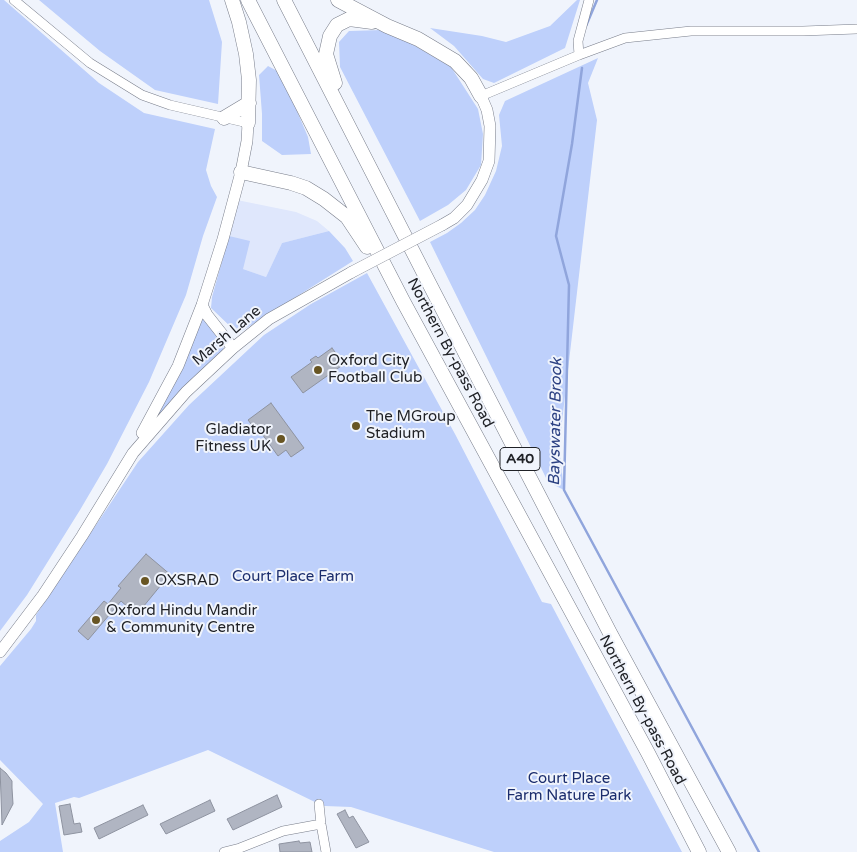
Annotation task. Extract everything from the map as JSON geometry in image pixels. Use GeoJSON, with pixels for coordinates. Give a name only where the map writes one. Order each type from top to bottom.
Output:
{"type":"FeatureCollection","features":[{"type":"Feature","properties":{"kind":"highway"},"geometry":{"type":"LineString","coordinates":[[232,0],[246,54],[249,80],[248,123]]}},
{"type":"Feature","properties":{"kind":"highway","name":"Northern By-pass Road"},"geometry":{"type":"LineString","coordinates":[[248,0],[403,301],[699,852]]}},
{"type":"Feature","properties":{"kind":"highway","name":"Northern By-pass Road"},"geometry":{"type":"LineString","coordinates":[[284,0],[610,633],[729,852]]}},
{"type":"Feature","properties":{"kind":"highway"},"geometry":{"type":"LineString","coordinates":[[338,0],[387,26],[418,39],[454,60],[471,78],[481,96]]}},
{"type":"Feature","properties":{"kind":"highway"},"geometry":{"type":"LineString","coordinates":[[354,134],[330,71],[326,54],[330,36],[338,25],[349,19],[387,26]]}},
{"type":"Feature","properties":{"kind":"highway"},"geometry":{"type":"LineString","coordinates":[[224,118],[249,103]]}},
{"type":"Feature","properties":{"kind":"highway"},"geometry":{"type":"LineString","coordinates":[[241,172],[306,188],[347,217],[403,301]]}},
{"type":"Feature","properties":{"kind":"main road","name":"Marsh Lane"},"geometry":{"type":"LineString","coordinates":[[0,652],[43,595],[133,453],[186,392],[233,348],[269,319],[352,272],[442,225],[454,218],[466,206],[482,180],[489,161],[490,126],[481,96]]}},
{"type":"Feature","properties":{"kind":"main road"},"geometry":{"type":"LineString","coordinates":[[133,453],[178,366],[202,305],[223,239],[241,172],[247,141],[248,123]]}},
{"type":"Feature","properties":{"kind":"main road"},"geometry":{"type":"LineString","coordinates":[[202,305],[207,315],[233,348]]}},
{"type":"Feature","properties":{"kind":"street"},"geometry":{"type":"LineString","coordinates":[[14,0],[90,64],[142,96],[170,105],[248,123]]}},
{"type":"Feature","properties":{"kind":"street"},"geometry":{"type":"LineString","coordinates":[[579,55],[578,41],[589,0]]}},
{"type":"Feature","properties":{"kind":"street"},"geometry":{"type":"LineString","coordinates":[[481,96],[625,38],[690,31],[803,31],[857,28]]}},
{"type":"Feature","properties":{"kind":"street"},"geometry":{"type":"LineString","coordinates":[[319,804],[326,852]]}},
{"type":"Feature","properties":{"kind":"street"},"geometry":{"type":"LineString","coordinates":[[224,852],[240,848],[283,831],[321,824]]}},
{"type":"Feature","properties":{"kind":"shaded area"},"geometry":{"type":"Polygon","coordinates":[[[237,200],[296,212],[317,221],[329,231],[282,243],[266,277],[243,269],[229,236],[237,200]]]}},
{"type":"Feature","properties":{"kind":"green space"},"geometry":{"type":"Polygon","coordinates":[[[0,0],[4,0],[99,83],[144,113],[215,129],[206,170],[217,197],[203,236],[186,295],[149,382],[107,464],[80,510],[27,595],[0,631],[0,0]]]}},
{"type":"Feature","properties":{"kind":"green space"},"geometry":{"type":"Polygon","coordinates":[[[39,0],[209,0],[222,42],[218,104],[155,90],[100,51],[39,0]]]}},
{"type":"Feature","properties":{"kind":"green space"},"geometry":{"type":"Polygon","coordinates":[[[577,0],[580,0],[565,48],[494,83],[483,79],[454,46],[430,28],[482,36],[506,42],[550,26],[577,0]]]}},
{"type":"Feature","properties":{"kind":"green space"},"geometry":{"type":"Polygon","coordinates":[[[382,30],[412,44],[451,67],[478,109],[483,134],[481,165],[466,190],[448,205],[420,221],[340,67],[339,42],[349,31],[382,30]]]}},
{"type":"Feature","properties":{"kind":"green space"},"geometry":{"type":"Polygon","coordinates":[[[598,58],[588,83],[597,120],[560,439],[558,438],[564,490],[548,482],[430,242],[461,223],[475,210],[485,195],[496,171],[502,146],[499,115],[505,101],[598,58]]]}},
{"type":"Feature","properties":{"kind":"green space"},"geometry":{"type":"Polygon","coordinates":[[[268,66],[281,73],[308,137],[311,154],[282,155],[262,141],[259,75],[268,66]]]}},
{"type":"Feature","properties":{"kind":"green space"},"geometry":{"type":"Polygon","coordinates":[[[329,231],[345,248],[353,261],[242,331],[234,330],[211,308],[212,297],[229,236],[250,241],[243,269],[266,277],[282,243],[329,231]]]}},
{"type":"Feature","properties":{"kind":"green space","name":"Court Place Farm"},"geometry":{"type":"Polygon","coordinates":[[[367,273],[455,434],[542,602],[551,604],[682,852],[494,852],[351,807],[319,804],[208,750],[79,798],[74,797],[55,803],[63,852],[0,852],[0,841],[29,822],[43,804],[0,760],[0,666],[31,629],[36,621],[36,615],[138,462],[189,405],[264,335],[311,304],[367,273]]]}},
{"type":"Feature","properties":{"kind":"green space"},"geometry":{"type":"Polygon","coordinates":[[[202,318],[224,343],[223,352],[156,418],[202,318]]]}},
{"type":"Feature","properties":{"kind":"building","name":"Oxford City Football Club"},"geometry":{"type":"Polygon","coordinates":[[[332,348],[344,364],[303,393],[291,377],[312,362],[310,360],[316,356],[318,358],[332,348]]]}},
{"type":"Feature","properties":{"kind":"building","name":"Gladiator Fitness UK"},"geometry":{"type":"Polygon","coordinates":[[[271,403],[304,448],[291,457],[286,450],[278,456],[257,427],[255,429],[248,420],[271,403]]]}},
{"type":"Feature","properties":{"kind":"building","name":"OXSRAD"},"geometry":{"type":"Polygon","coordinates":[[[146,554],[172,576],[163,587],[161,585],[138,616],[121,601],[88,640],[78,631],[104,601],[108,604],[121,588],[118,586],[146,554]]]}},
{"type":"Feature","properties":{"kind":"building"},"geometry":{"type":"Polygon","coordinates":[[[0,768],[12,781],[13,804],[2,825],[0,768]]]}},
{"type":"Feature","properties":{"kind":"building"},"geometry":{"type":"Polygon","coordinates":[[[277,795],[282,807],[233,830],[227,819],[277,795]]]}},
{"type":"Feature","properties":{"kind":"building"},"geometry":{"type":"Polygon","coordinates":[[[210,800],[215,811],[166,834],[160,824],[210,800]]]}},
{"type":"Feature","properties":{"kind":"building"},"geometry":{"type":"Polygon","coordinates":[[[70,804],[74,824],[80,823],[82,832],[64,835],[59,806],[70,804]]]}},
{"type":"Feature","properties":{"kind":"building"},"geometry":{"type":"Polygon","coordinates":[[[143,805],[148,815],[99,839],[94,828],[143,805]]]}},
{"type":"Feature","properties":{"kind":"building"},"geometry":{"type":"Polygon","coordinates":[[[345,810],[349,818],[353,816],[369,842],[356,848],[337,814],[345,810]]]}},
{"type":"Feature","properties":{"kind":"building"},"geometry":{"type":"Polygon","coordinates":[[[299,841],[300,843],[310,842],[312,852],[280,852],[279,844],[299,841]]]}},
{"type":"Feature","properties":{"kind":"waterway","name":"Bayswater Brook"},"geometry":{"type":"LineString","coordinates":[[586,26],[597,0]]}},
{"type":"Feature","properties":{"kind":"waterway","name":"Bayswater Brook"},"geometry":{"type":"LineString","coordinates":[[582,68],[572,144],[556,236],[569,285],[564,490],[759,852]]}},
{"type":"Feature","properties":{"kind":"place","name":"Oxford City Football Club"},"geometry":{"type":"Point","coordinates":[318,370]}},
{"type":"Feature","properties":{"kind":"place","name":"The MGroup Stadium"},"geometry":{"type":"Point","coordinates":[356,426]}},
{"type":"Feature","properties":{"kind":"place","name":"Gladiator Fitness UK"},"geometry":{"type":"Point","coordinates":[281,439]}},
{"type":"Feature","properties":{"kind":"place","name":"OXSRAD"},"geometry":{"type":"Point","coordinates":[145,581]}},
{"type":"Feature","properties":{"kind":"place","name":"Oxford Hindu Mandir & Community Centre"},"geometry":{"type":"Point","coordinates":[96,620]}},
{"type":"Feature","properties":{"kind":"park label","name":"Court Place Farm Nature Park"},"geometry":{"type":"Point","coordinates":[569,788]}}]}
